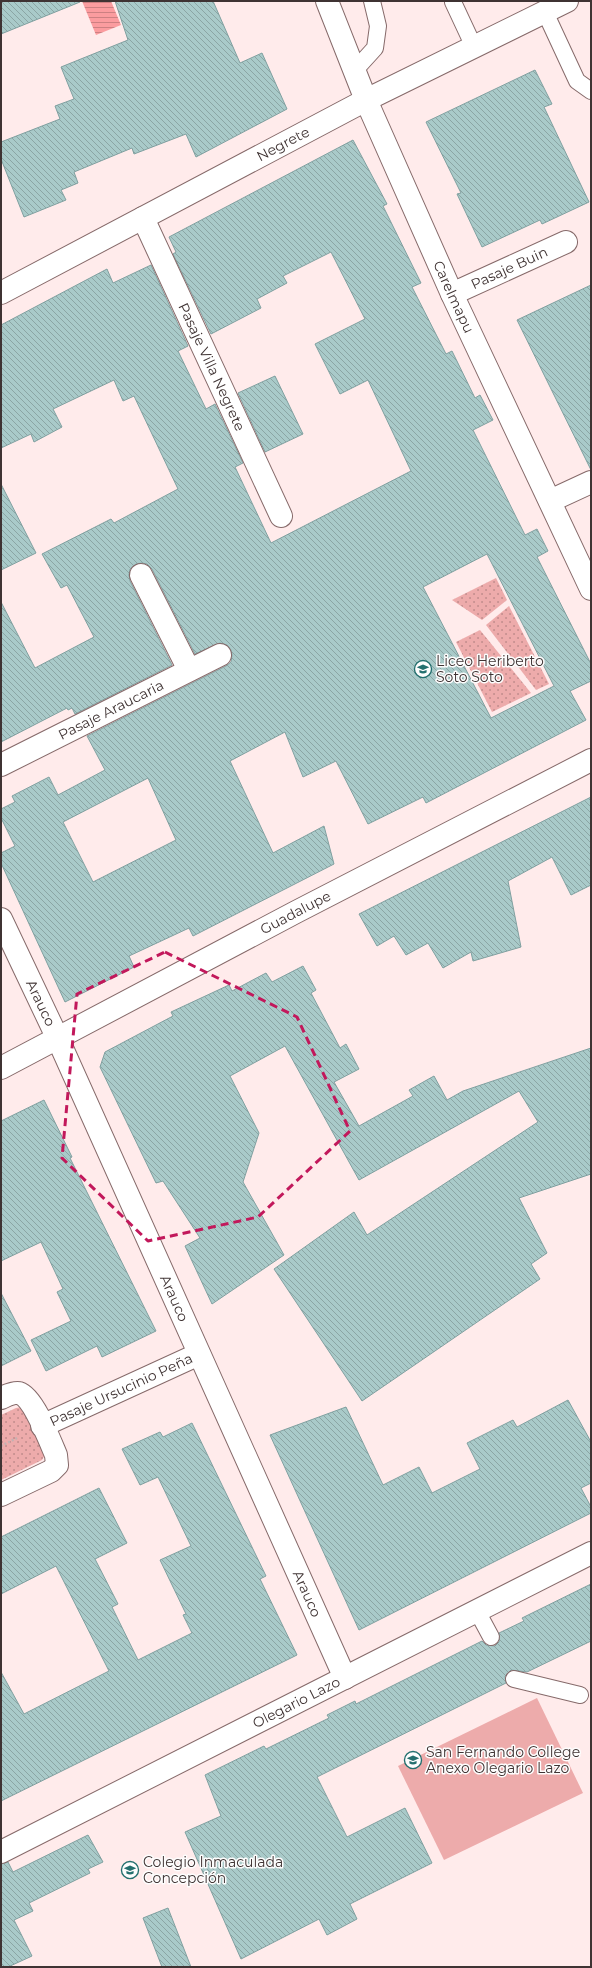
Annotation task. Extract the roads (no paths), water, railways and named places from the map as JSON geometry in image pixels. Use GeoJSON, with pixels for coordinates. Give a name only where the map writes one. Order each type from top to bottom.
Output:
{"type":"FeatureCollection","features":[{"type":"Feature","properties":{"kind":"street","name":"Carelmapu"},"geometry":{"type":"LineString","coordinates":[[327,1],[366,100],[452,294],[591,589]]}},
{"type":"Feature","properties":{"kind":"street","name":"Negrete"},"geometry":{"type":"LineString","coordinates":[[1,292],[366,100],[567,1]]}},
{"type":"Feature","properties":{"kind":"street","name":"Pasaje Villa Negrete"},"geometry":{"type":"LineString","coordinates":[[143,218],[281,516]]}},
{"type":"Feature","properties":{"kind":"street","name":"Pasaje Buin"},"geometry":{"type":"LineString","coordinates":[[452,294],[566,242]]}},
{"type":"Feature","properties":{"kind":"street"},"geometry":{"type":"LineString","coordinates":[[550,501],[591,482]]}},
{"type":"Feature","properties":{"kind":"street"},"geometry":{"type":"LineString","coordinates":[[141,575],[189,670]]}},
{"type":"Feature","properties":{"kind":"street","name":"Pasaje Araucaria"},"geometry":{"type":"LineString","coordinates":[[1,765],[220,655]]}},
{"type":"Feature","properties":{"kind":"street","name":"Guadalupe"},"geometry":{"type":"LineString","coordinates":[[1,1068],[57,1037],[591,760]]}},
{"type":"Feature","properties":{"kind":"street","name":"Arauco"},"geometry":{"type":"LineString","coordinates":[[1,919],[57,1037],[345,1678]]}},
{"type":"Feature","properties":{"kind":"street","name":"Pasaje Ursucinio Peña"},"geometry":{"type":"LineString","coordinates":[[42,1426],[199,1354]]}},
{"type":"Feature","properties":{"kind":"street","name":"Pasaje Ursucinio Peña"},"geometry":{"type":"LineString","coordinates":[[1,1398],[11,1393],[20,1394],[29,1400],[56,1455],[56,1465],[51,1471],[1,1495]]}},
{"type":"Feature","properties":{"kind":"street","name":"Olegario Lazo"},"geometry":{"type":"LineString","coordinates":[[1,1852],[591,1553]]}},
{"type":"Feature","properties":{"kind":"lane"},"geometry":{"type":"LineString","coordinates":[[355,70],[375,48],[378,26],[372,1]]}},
{"type":"Feature","properties":{"kind":"lane"},"geometry":{"type":"LineString","coordinates":[[453,2],[474,47]]}},
{"type":"Feature","properties":{"kind":"lane"},"geometry":{"type":"LineString","coordinates":[[545,12],[577,82],[591,91]]}},
{"type":"Feature","properties":{"kind":"lane"},"geometry":{"type":"LineString","coordinates":[[477,1611],[491,1637]]}},
{"type":"Feature","properties":{"kind":"lane"},"geometry":{"type":"LineString","coordinates":[[514,1679],[580,1695]]}},
{"type":"Feature","properties":{"kind":"place","name":"Liceo Heriberto Soto Soto"},"geometry":{"type":"Point","coordinates":[423,669]}},
{"type":"Feature","properties":{"kind":"place","name":"San Fernando College Anexo Olegario Lazo"},"geometry":{"type":"Point","coordinates":[413,1760]}},
{"type":"Feature","properties":{"kind":"place","name":"Colegio Inmaculada Concepción"},"geometry":{"type":"Point","coordinates":[130,1870]}}]}
